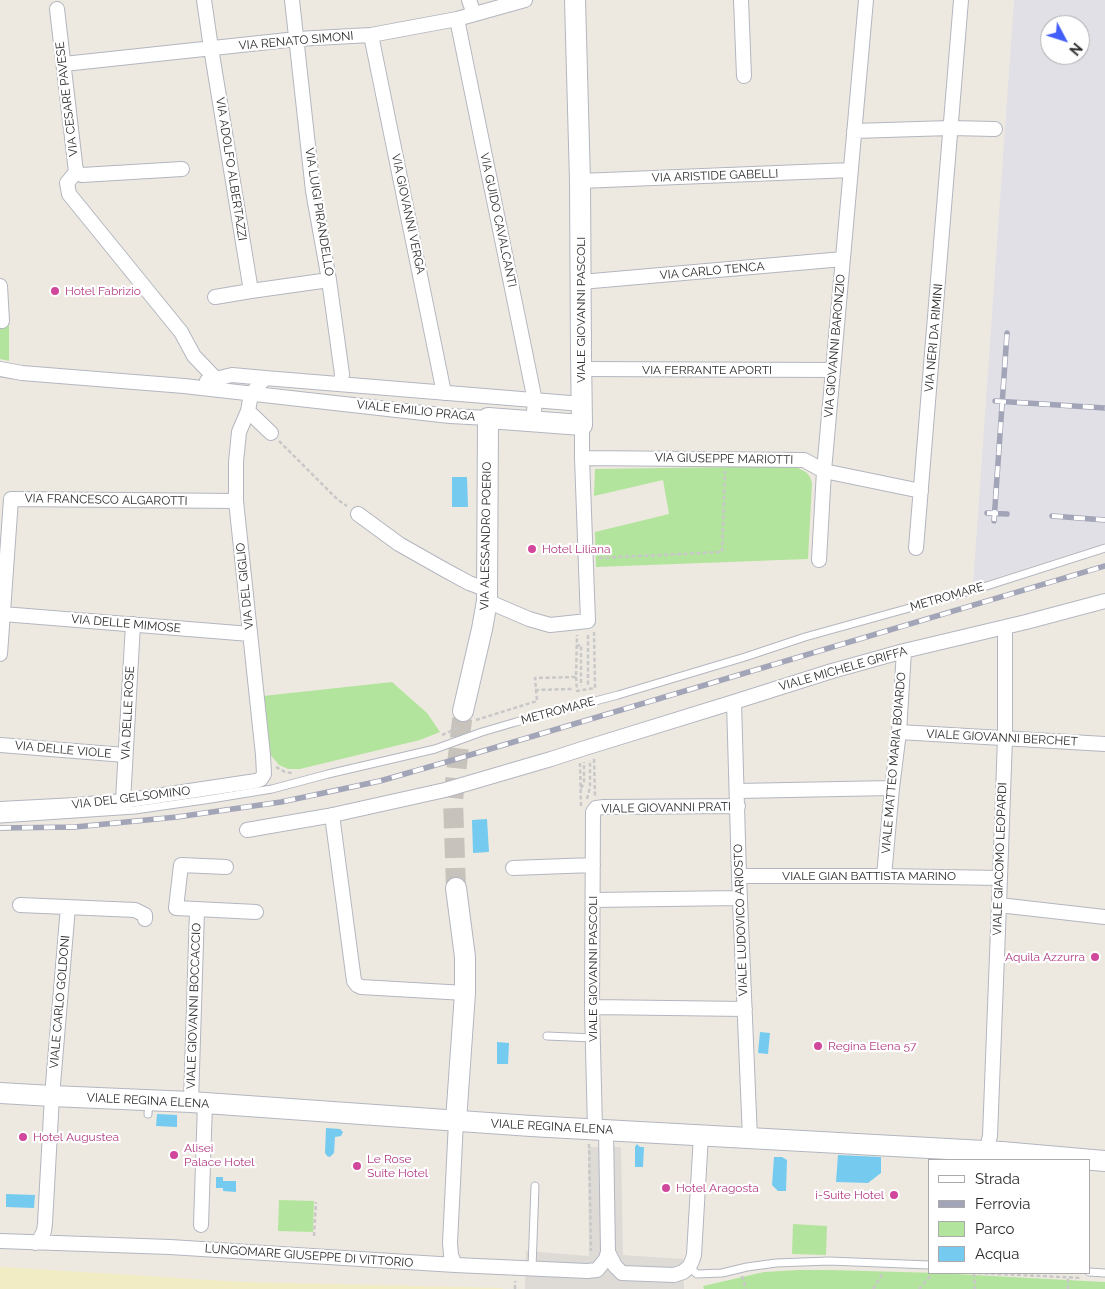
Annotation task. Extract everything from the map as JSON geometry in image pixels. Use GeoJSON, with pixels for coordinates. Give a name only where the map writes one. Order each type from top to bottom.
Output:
{"type":"FeatureCollection","features":[{"type":"Feature","properties":{"kind":"street","name":"VIA ADOLFO ALBERTAZZI"},"geometry":{"type":"LineString","coordinates":[[204,0],[210,48],[250,290]]}},
{"type":"Feature","properties":{"kind":"street","name":"VIA LUIGI PIRANDELLO"},"geometry":{"type":"LineString","coordinates":[[292,0],[313,190],[329,280],[342,374],[341,384]]}},
{"type":"Feature","properties":{"kind":"street"},"geometry":{"type":"LineString","coordinates":[[470,0],[474,14]]}},
{"type":"Feature","properties":{"kind":"street","name":"VIA RENATO SIMONI"},"geometry":{"type":"LineString","coordinates":[[64,64],[296,39],[371,35],[457,20],[525,0]]}},
{"type":"Feature","properties":{"kind":"street","name":"VIALE GIOVANNI PASCOLI"},"geometry":{"type":"LineString","coordinates":[[575,0],[580,181],[582,458],[586,626]]}},
{"type":"Feature","properties":{"kind":"street"},"geometry":{"type":"LineString","coordinates":[[740,0],[744,76]]}},
{"type":"Feature","properties":{"kind":"street","name":"VIA GIOVANNI BARONZIO"},"geometry":{"type":"LineString","coordinates":[[819,560],[824,471],[866,0]]}},
{"type":"Feature","properties":{"kind":"street","name":"VIA NERI DA RIMINI"},"geometry":{"type":"LineString","coordinates":[[916,548],[960,0]]}},
{"type":"Feature","properties":{"kind":"street","name":"VIA CESARE PAVESE"},"geometry":{"type":"LineString","coordinates":[[57,9],[76,172],[82,175],[182,169]]}},
{"type":"Feature","properties":{"kind":"street","name":"VIA GUIDO CAVALCANTI"},"geometry":{"type":"LineString","coordinates":[[457,20],[535,401],[534,422]]}},
{"type":"Feature","properties":{"kind":"street","name":"VIA GIOVANNI VERGA"},"geometry":{"type":"LineString","coordinates":[[371,35],[444,393]]}},
{"type":"Feature","properties":{"kind":"street"},"geometry":{"type":"LineString","coordinates":[[854,132],[950,128],[995,129]]}},
{"type":"Feature","properties":{"kind":"street","name":"VIA ARISTIDE GABELLI"},"geometry":{"type":"LineString","coordinates":[[580,181],[851,170]]}},
{"type":"Feature","properties":{"kind":"street"},"geometry":{"type":"LineString","coordinates":[[76,172],[67,183],[69,194],[182,332],[194,356],[216,379]]}},
{"type":"Feature","properties":{"kind":"street","name":"VIA CARLO TENCA"},"geometry":{"type":"LineString","coordinates":[[581,282],[842,259]]}},
{"type":"Feature","properties":{"kind":"street"},"geometry":{"type":"LineString","coordinates":[[216,298],[250,290],[329,280]]}},
{"type":"Feature","properties":{"kind":"street"},"geometry":{"type":"LineString","coordinates":[[0,286],[2,321]]}},
{"type":"Feature","properties":{"kind":"street","name":"VIALE EMILIO PRAGA"},"geometry":{"type":"LineString","coordinates":[[0,369],[22,373],[184,386],[445,415],[582,425]]}},
{"type":"Feature","properties":{"kind":"street","name":"VIA FERRANTE APORTI"},"geometry":{"type":"LineString","coordinates":[[581,369],[833,370]]}},
{"type":"Feature","properties":{"kind":"street","name":"VIALE EMILIO PRAGA"},"geometry":{"type":"LineString","coordinates":[[184,386],[232,375],[582,404]]}},
{"type":"Feature","properties":{"kind":"street"},"geometry":{"type":"LineString","coordinates":[[251,394],[265,378]]}},
{"type":"Feature","properties":{"kind":"street","name":"VIA DEL GIGLIO"},"geometry":{"type":"LineString","coordinates":[[251,394],[248,411],[239,432],[236,462],[236,501],[263,756],[264,774],[261,779]]}},
{"type":"Feature","properties":{"kind":"street"},"geometry":{"type":"LineString","coordinates":[[248,411],[271,433]]}},
{"type":"Feature","properties":{"kind":"street","name":"VIA ALESSANDRO POERIO"},"geometry":{"type":"LineString","coordinates":[[468,718],[487,596],[488,418]]}},
{"type":"Feature","properties":{"kind":"street","name":"VIA GIUSEPPE MARIOTTI"},"geometry":{"type":"LineString","coordinates":[[582,458],[804,460],[824,471],[921,491]]}},
{"type":"Feature","properties":{"kind":"street","name":"VIA FRANCESCO ALGAROTTI"},"geometry":{"type":"LineString","coordinates":[[0,654],[11,499],[236,501]]}},
{"type":"Feature","properties":{"kind":"street"},"geometry":{"type":"LineString","coordinates":[[358,514],[399,544],[529,619],[550,625],[586,626]]}},
{"type":"Feature","properties":{"kind":"street","name":"VIALE MICHELE GRIFFA"},"geometry":{"type":"LineString","coordinates":[[247,830],[332,815],[445,790],[551,759],[586,751],[832,671],[1105,601]]}},
{"type":"Feature","properties":{"kind":"street","name":"VIA DELLE MIMOSE"},"geometry":{"type":"LineString","coordinates":[[3,614],[250,634]]}},
{"type":"Feature","properties":{"kind":"street","name":"VIA DELLE ROSE"},"geometry":{"type":"LineString","coordinates":[[123,801],[133,624]]}},
{"type":"Feature","properties":{"kind":"street","name":"VIALE GIACOMO LEOPARDI"},"geometry":{"type":"LineString","coordinates":[[986,1156],[990,1136],[1000,878],[1005,738],[1005,627]]}},
{"type":"Feature","properties":{"kind":"street","name":"VIALE MATTEO MARIA BOIARDO"},"geometry":{"type":"LineString","coordinates":[[884,876],[899,732],[904,651]]}},
{"type":"Feature","properties":{"kind":"street","name":"VIALE LUDOVICO ARIOSTO"},"geometry":{"type":"LineString","coordinates":[[734,702],[750,1138]]}},
{"type":"Feature","properties":{"kind":"street","name":"VIALE GIOVANNI BERCHET"},"geometry":{"type":"LineString","coordinates":[[899,732],[1105,744]]}},
{"type":"Feature","properties":{"kind":"street","name":"VIA DELLE VIOLE"},"geometry":{"type":"LineString","coordinates":[[0,745],[125,755]]}},
{"type":"Feature","properties":{"kind":"street","name":"VIA DEL GELSOMINO"},"geometry":{"type":"LineString","coordinates":[[0,809],[123,801],[256,782],[261,779]]}},
{"type":"Feature","properties":{"kind":"street"},"geometry":{"type":"LineString","coordinates":[[737,791],[892,788]]}},
{"type":"Feature","properties":{"kind":"street","name":"VIALE GIOVANNI PASCOLI"},"geometry":{"type":"LineString","coordinates":[[589,804],[593,812],[592,1038],[597,1133],[608,1252]]}},
{"type":"Feature","properties":{"kind":"street","name":"VIALE GIOVANNI PRATI"},"geometry":{"type":"LineString","coordinates":[[589,804],[596,808],[738,806]]}},
{"type":"Feature","properties":{"kind":"street"},"geometry":{"type":"LineString","coordinates":[[332,815],[354,981],[361,987],[465,993]]}},
{"type":"Feature","properties":{"kind":"street"},"geometry":{"type":"LineString","coordinates":[[513,868],[593,865]]}},
{"type":"Feature","properties":{"kind":"street","name":"VIALE GIOVANNI BOCCACCIO"},"geometry":{"type":"LineString","coordinates":[[226,867],[181,866],[176,908],[256,912]]}},
{"type":"Feature","properties":{"kind":"street","name":"VIALE GIAN BATTISTA MARINO"},"geometry":{"type":"LineString","coordinates":[[739,876],[1000,878]]}},
{"type":"Feature","properties":{"kind":"street"},"geometry":{"type":"LineString","coordinates":[[455,1265],[450,1243],[465,993],[465,958],[456,888]]}},
{"type":"Feature","properties":{"kind":"street"},"geometry":{"type":"LineString","coordinates":[[593,900],[740,898]]}},
{"type":"Feature","properties":{"kind":"street"},"geometry":{"type":"LineString","coordinates":[[999,905],[1105,917]]}},
{"type":"Feature","properties":{"kind":"street"},"geometry":{"type":"LineString","coordinates":[[20,906],[135,910],[145,915],[145,919]]}},
{"type":"Feature","properties":{"kind":"street","name":"VIALE CARLO GOLDONI"},"geometry":{"type":"LineString","coordinates":[[35,1243],[40,1239],[44,1231],[45,1222],[52,1096],[68,908]]}},
{"type":"Feature","properties":{"kind":"street","name":"VIALE GIOVANNI BOCCACCIO"},"geometry":{"type":"LineString","coordinates":[[197,910],[200,1225]]}},
{"type":"Feature","properties":{"kind":"street"},"geometry":{"type":"LineString","coordinates":[[592,1007],[745,1009]]}},
{"type":"Feature","properties":{"kind":"street","name":"VIALE REGINA ELENA"},"geometry":{"type":"LineString","coordinates":[[0,1092],[140,1105],[198,1103],[597,1133],[701,1135],[986,1156],[1057,1159]]}},
{"type":"Feature","properties":{"kind":"street"},"geometry":{"type":"LineString","coordinates":[[608,1252],[615,1266],[622,1273],[674,1275],[689,1267],[694,1255],[701,1135]]}},
{"type":"Feature","properties":{"kind":"street","name":"VIALE REGINA ELENA"},"geometry":{"type":"LineString","coordinates":[[1090,1160],[1105,1161]]}},
{"type":"Feature","properties":{"kind":"street","name":"LUNGOMARE GIUSEPPE DI VITTORIO"},"geometry":{"type":"LineString","coordinates":[[0,1241],[170,1247],[455,1265],[587,1271],[597,1270],[606,1260],[608,1252]]}},
{"type":"Feature","properties":{"kind":"lane","name":"METROMARE"},"geometry":{"type":"LineString","coordinates":[[0,819],[135,810],[211,799],[272,789],[328,774],[435,750],[482,732],[618,695],[805,637],[974,590],[1105,548]]}},
{"type":"Feature","properties":{"kind":"lane"},"geometry":{"type":"LineString","coordinates":[[547,1036],[592,1038]]}},
{"type":"Feature","properties":{"kind":"lane"},"geometry":{"type":"LineString","coordinates":[[532,1268],[535,1186]]}},
{"type":"Feature","properties":{"kind":"lane"},"geometry":{"type":"LineString","coordinates":[[689,1267],[697,1274],[722,1273],[776,1263],[829,1261],[928,1265]]}},
{"type":"Feature","properties":{"kind":"lane"},"geometry":{"type":"LineString","coordinates":[[1088,1275],[1105,1273]]}},
{"type":"Feature","properties":{"kind":"path"},"geometry":{"type":"LineString","coordinates":[[271,433],[338,500],[358,514]]}},
{"type":"Feature","properties":{"kind":"path"},"geometry":{"type":"LineString","coordinates":[[593,558],[722,552],[725,468]]}},
{"type":"Feature","properties":{"kind":"path"},"geometry":{"type":"LineString","coordinates":[[586,626],[595,688],[577,691],[576,646],[586,626]]}},
{"type":"Feature","properties":{"kind":"path"},"geometry":{"type":"LineString","coordinates":[[586,626],[588,686]]}},
{"type":"Feature","properties":{"kind":"path"},"geometry":{"type":"LineString","coordinates":[[576,646],[581,646],[581,686]]}},
{"type":"Feature","properties":{"kind":"path"},"geometry":{"type":"LineString","coordinates":[[539,707],[535,690],[535,678],[576,677]]}},
{"type":"Feature","properties":{"kind":"path"},"geometry":{"type":"LineString","coordinates":[[535,690],[572,689]]}},
{"type":"Feature","properties":{"kind":"path"},"geometry":{"type":"LineString","coordinates":[[442,735],[468,718],[537,701]]}},
{"type":"Feature","properties":{"kind":"path"},"geometry":{"type":"LineString","coordinates":[[580,790],[584,783],[586,751]]}},
{"type":"Feature","properties":{"kind":"path"},"geometry":{"type":"LineString","coordinates":[[586,751],[580,790],[589,804]]}},
{"type":"Feature","properties":{"kind":"path"},"geometry":{"type":"LineString","coordinates":[[586,751],[589,804]]}},
{"type":"Feature","properties":{"kind":"path"},"geometry":{"type":"LineString","coordinates":[[586,751],[590,787],[589,804]]}},
{"type":"Feature","properties":{"kind":"path"},"geometry":{"type":"LineString","coordinates":[[263,756],[277,768],[292,774]]}},
{"type":"Feature","properties":{"kind":"path"},"geometry":{"type":"LineString","coordinates":[[591,1251],[597,1133]]}},
{"type":"Feature","properties":{"kind":"path"},"geometry":{"type":"LineString","coordinates":[[314,1236],[316,1202]]}},
{"type":"Feature","properties":{"kind":"path"},"geometry":{"type":"LineString","coordinates":[[873,1289],[885,1269]]}},
{"type":"Feature","properties":{"kind":"path"},"geometry":{"type":"LineString","coordinates":[[742,1274],[746,1289]]}},
{"type":"Feature","properties":{"kind":"path"},"geometry":{"type":"LineString","coordinates":[[918,1289],[931,1274]]}},
{"type":"Feature","properties":{"kind":"path"},"geometry":{"type":"LineString","coordinates":[[974,1274],[975,1289]]}},
{"type":"Feature","properties":{"kind":"path"},"geometry":{"type":"LineString","coordinates":[[1000,1274],[1068,1277],[1088,1275]]}},
{"type":"Feature","properties":{"kind":"path"},"geometry":{"type":"LineString","coordinates":[[1068,1277],[1068,1289]]}},
{"type":"Feature","properties":{"kind":"shaded area"},"geometry":{"type":"Polygon","coordinates":[[[1014,0],[1105,0],[1105,543],[973,585],[1014,0]]]}},
{"type":"Feature","properties":{"kind":"shaded area"},"geometry":{"type":"Polygon","coordinates":[[[588,1147],[621,1147],[623,1255],[684,1259],[684,1289],[525,1289],[526,1251],[589,1256],[588,1147]]]}},
{"type":"Feature","properties":{"kind":"green space"},"geometry":{"type":"Polygon","coordinates":[[[9,325],[9,361],[0,359],[0,326],[9,325]]]}},
{"type":"Feature","properties":{"kind":"green space"},"geometry":{"type":"Polygon","coordinates":[[[794,466],[806,472],[812,483],[808,559],[596,567],[595,532],[669,514],[663,480],[594,496],[595,469],[794,466]]]}},
{"type":"Feature","properties":{"kind":"green space"},"geometry":{"type":"Polygon","coordinates":[[[392,682],[427,713],[440,732],[420,740],[300,769],[288,769],[279,765],[269,753],[263,696],[392,682]]]}},
{"type":"Feature","properties":{"kind":"green space"},"geometry":{"type":"Polygon","coordinates":[[[279,1200],[314,1201],[313,1232],[278,1231],[279,1200]]]}},
{"type":"Feature","properties":{"kind":"green space"},"geometry":{"type":"Polygon","coordinates":[[[793,1224],[827,1226],[826,1255],[792,1254],[793,1224]]]}},
{"type":"Feature","properties":{"kind":"green space"},"geometry":{"type":"Polygon","coordinates":[[[832,1270],[956,1274],[1105,1282],[1105,1289],[704,1289],[703,1286],[764,1272],[832,1270]]]}},
{"type":"Feature","properties":{"kind":"sand"},"geometry":{"type":"Polygon","coordinates":[[[0,1267],[242,1282],[503,1289],[0,1289],[0,1267]]]}},
{"type":"Feature","properties":{"kind":"water"},"geometry":{"type":"Polygon","coordinates":[[[452,477],[467,477],[468,507],[452,507],[452,477]]]}},
{"type":"Feature","properties":{"kind":"water"},"geometry":{"type":"Polygon","coordinates":[[[487,819],[489,852],[473,853],[472,820],[487,819]]]}},
{"type":"Feature","properties":{"kind":"water"},"geometry":{"type":"Polygon","coordinates":[[[760,1032],[770,1033],[768,1054],[758,1053],[760,1032]]]}},
{"type":"Feature","properties":{"kind":"water"},"geometry":{"type":"Polygon","coordinates":[[[497,1042],[509,1043],[508,1064],[497,1064],[497,1042]]]}},
{"type":"Feature","properties":{"kind":"water"},"geometry":{"type":"Polygon","coordinates":[[[157,1114],[177,1115],[177,1127],[156,1126],[157,1114]]]}},
{"type":"Feature","properties":{"kind":"water"},"geometry":{"type":"Polygon","coordinates":[[[326,1128],[340,1129],[343,1132],[341,1136],[335,1137],[334,1153],[330,1157],[325,1153],[326,1128]]]}},
{"type":"Feature","properties":{"kind":"water"},"geometry":{"type":"Polygon","coordinates":[[[637,1144],[640,1147],[644,1147],[643,1167],[635,1167],[635,1147],[637,1144]]]}},
{"type":"Feature","properties":{"kind":"water"},"geometry":{"type":"Polygon","coordinates":[[[838,1155],[881,1157],[881,1173],[868,1183],[836,1182],[838,1155]]]}},
{"type":"Feature","properties":{"kind":"water"},"geometry":{"type":"Polygon","coordinates":[[[774,1157],[782,1157],[787,1160],[786,1191],[778,1191],[772,1185],[774,1157]]]}},
{"type":"Feature","properties":{"kind":"water"},"geometry":{"type":"Polygon","coordinates":[[[216,1177],[223,1177],[223,1181],[236,1181],[236,1192],[223,1191],[223,1188],[216,1188],[216,1177]]]}},
{"type":"Feature","properties":{"kind":"water"},"geometry":{"type":"Polygon","coordinates":[[[6,1194],[35,1195],[34,1208],[6,1207],[6,1194]]]}},
{"type":"Feature","properties":{"kind":"tunnel"},"geometry":{"type":"LineString","coordinates":[[456,888],[453,800],[463,711]]}},
{"type":"Feature","properties":{"kind":"railway"},"geometry":{"type":"LineString","coordinates":[[994,521],[1007,333]]}},
{"type":"Feature","properties":{"kind":"railway"},"geometry":{"type":"LineString","coordinates":[[995,401],[1105,408]]}},
{"type":"Feature","properties":{"kind":"railway"},"geometry":{"type":"LineString","coordinates":[[987,513],[1007,514]]}},
{"type":"Feature","properties":{"kind":"railway"},"geometry":{"type":"LineString","coordinates":[[1052,516],[1105,520]]}},
{"type":"Feature","properties":{"kind":"railway"},"geometry":{"type":"LineString","coordinates":[[0,828],[75,827],[177,817],[281,802],[380,781],[1105,566]]}},
{"type":"Feature","properties":{"kind":"place","name":"Hotel Fabrizio"},"geometry":{"type":"Point","coordinates":[55,291]}},
{"type":"Feature","properties":{"kind":"place","name":"Hotel Liliana"},"geometry":{"type":"Point","coordinates":[532,549]}},
{"type":"Feature","properties":{"kind":"place","name":"Aquila Azzurra"},"geometry":{"type":"Point","coordinates":[1095,957]}},
{"type":"Feature","properties":{"kind":"place","name":"Regina Elena 57"},"geometry":{"type":"Point","coordinates":[818,1046]}},
{"type":"Feature","properties":{"kind":"place","name":"Hotel Augustea"},"geometry":{"type":"Point","coordinates":[23,1137]}},
{"type":"Feature","properties":{"kind":"place","name":"Alisei Palace Hotel"},"geometry":{"type":"Point","coordinates":[174,1155]}},
{"type":"Feature","properties":{"kind":"place","name":"Le Rose Suite Hotel"},"geometry":{"type":"Point","coordinates":[357,1166]}},
{"type":"Feature","properties":{"kind":"place","name":"Hotel Aragosta"},"geometry":{"type":"Point","coordinates":[666,1188]}},
{"type":"Feature","properties":{"kind":"place","name":"i-Suite Hotel"},"geometry":{"type":"Point","coordinates":[894,1195]}}]}
